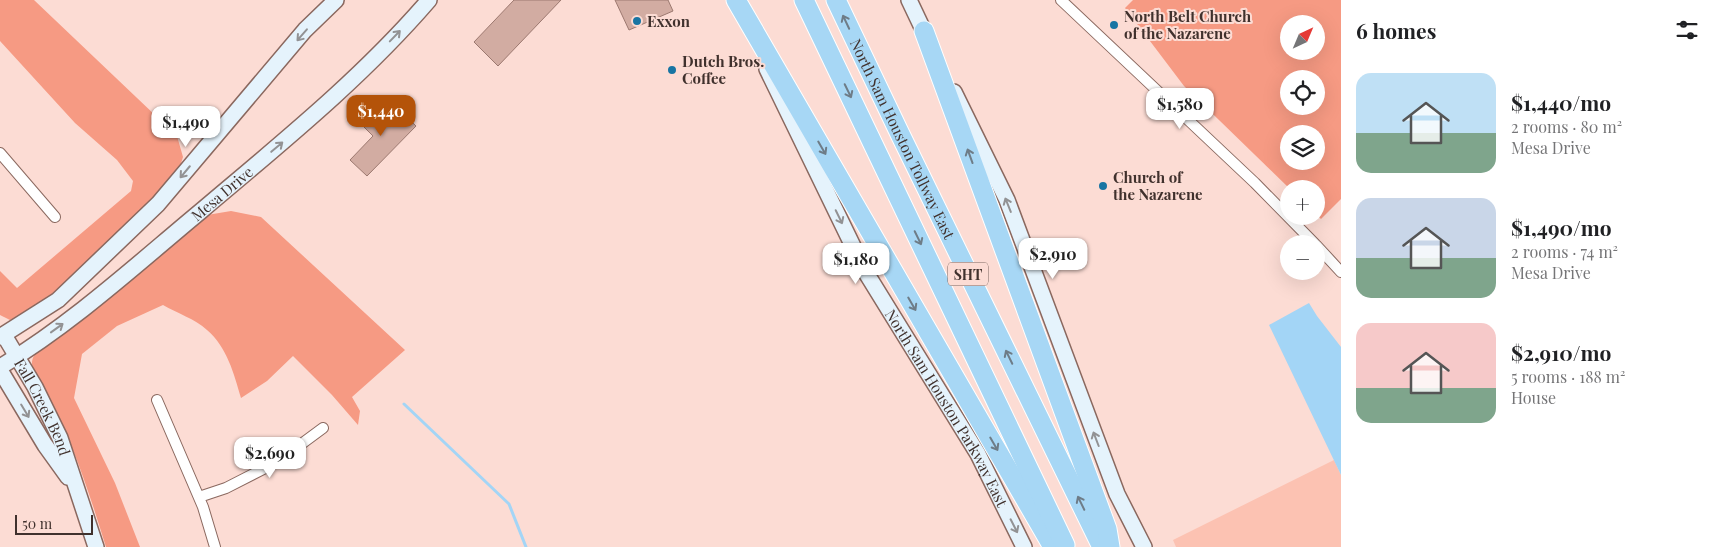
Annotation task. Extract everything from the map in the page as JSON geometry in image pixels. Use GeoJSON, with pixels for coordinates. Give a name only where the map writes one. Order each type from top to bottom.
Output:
{"type":"FeatureCollection","features":[{"type":"Feature","properties":{"kind":"highway"},"geometry":{"type":"LineString","coordinates":[[734,0],[1054,547]]}},
{"type":"Feature","properties":{"kind":"highway","name":"North Sam Houston Tollway East"},"geometry":{"type":"LineString","coordinates":[[804,0],[1066,547]]}},
{"type":"Feature","properties":{"kind":"highway","name":"North Sam Houston Tollway East"},"geometry":{"type":"LineString","coordinates":[[836,0],[1102,547]]}},
{"type":"Feature","properties":{"kind":"highway"},"geometry":{"type":"LineString","coordinates":[[924,30],[1104,519],[1110,547]]}},
{"type":"Feature","properties":{"kind":"street"},"geometry":{"type":"LineString","coordinates":[[1,334],[58,300],[158,204],[305,30],[336,0]]}},
{"type":"Feature","properties":{"kind":"street","name":"Mesa Drive"},"geometry":{"type":"LineString","coordinates":[[0,368],[99,297],[310,118],[376,56],[429,0]]}},
{"type":"Feature","properties":{"kind":"street","name":"North Sam Houston Parkway East"},"geometry":{"type":"LineString","coordinates":[[734,0],[865,271],[978,454],[1024,547]]}},
{"type":"Feature","properties":{"kind":"street"},"geometry":{"type":"LineString","coordinates":[[909,0],[1007,200],[1117,494],[1144,547]]}},
{"type":"Feature","properties":{"kind":"street"},"geometry":{"type":"LineString","coordinates":[[1061,0],[1255,183],[1307,235]]}},
{"type":"Feature","properties":{"kind":"street"},"geometry":{"type":"LineString","coordinates":[[0,153],[55,217]]}},
{"type":"Feature","properties":{"kind":"street"},"geometry":{"type":"LineString","coordinates":[[1325,254],[1341,272]]}},
{"type":"Feature","properties":{"kind":"street","name":"Fall Creek Bend"},"geometry":{"type":"LineString","coordinates":[[1,334],[17,356],[35,387],[60,438],[96,547]]}},
{"type":"Feature","properties":{"kind":"street","name":"Fall Creek Bend"},"geometry":{"type":"LineString","coordinates":[[0,368],[45,444],[77,490]]}},
{"type":"Feature","properties":{"kind":"street"},"geometry":{"type":"LineString","coordinates":[[157,400],[199,497],[214,547]]}},
{"type":"Feature","properties":{"kind":"street"},"geometry":{"type":"LineString","coordinates":[[199,497],[226,488],[277,462],[323,428]]}},
{"type":"Feature","properties":{"kind":"shaded area"},"geometry":{"type":"Polygon","coordinates":[[[0,0],[34,0],[177,136],[183,157],[177,176],[81,271],[52,294],[10,320],[0,315],[0,271],[17,288],[131,191],[133,181],[117,160],[75,123],[0,41],[0,0]]]}},
{"type":"Feature","properties":{"kind":"shaded area"},"geometry":{"type":"Polygon","coordinates":[[[1133,0],[1341,0],[1341,199],[1325,215],[1325,180],[1281,180],[1184,86],[1125,8],[1133,0]]]}},
{"type":"Feature","properties":{"kind":"shaded area"},"geometry":{"type":"Polygon","coordinates":[[[231,211],[261,217],[405,350],[352,397],[360,411],[358,425],[332,395],[293,356],[267,381],[241,398],[232,370],[220,344],[207,330],[197,323],[163,305],[117,326],[82,354],[74,398],[115,483],[140,547],[106,547],[69,440],[34,372],[33,358],[38,350],[207,215],[231,211]]]}},
{"type":"Feature","properties":{"kind":"shaded area"},"geometry":{"type":"Polygon","coordinates":[[[1334,460],[1341,475],[1341,547],[1176,547],[1173,540],[1334,460]]]}},
{"type":"Feature","properties":{"kind":"water"},"geometry":{"type":"Polygon","coordinates":[[[1309,303],[1341,347],[1341,475],[1269,325],[1309,303]]]}},
{"type":"Feature","properties":{"kind":"building"},"geometry":{"type":"Polygon","coordinates":[[[514,0],[561,0],[498,66],[474,42],[514,0]]]}},
{"type":"Feature","properties":{"kind":"building","name":"Exxon"},"geometry":{"type":"Polygon","coordinates":[[[615,0],[668,0],[673,11],[629,30],[615,0]]]}},
{"type":"Feature","properties":{"kind":"building"},"geometry":{"type":"Polygon","coordinates":[[[374,103],[390,119],[399,110],[416,126],[367,176],[350,160],[373,136],[357,120],[374,103]]]}},
{"type":"Feature","properties":{"kind":"waterway"},"geometry":{"type":"LineString","coordinates":[[404,404],[509,504],[526,547]]}},
{"type":"Feature","properties":{"kind":"place","name":"Exxon"},"geometry":{"type":"Point","coordinates":[637,21]}},
{"type":"Feature","properties":{"kind":"place","name":"North Belt Church of the Nazarene"},"geometry":{"type":"Point","coordinates":[1114,25]}},
{"type":"Feature","properties":{"kind":"place","name":"Dutch Bros. Coffee"},"geometry":{"type":"Point","coordinates":[672,70]}},
{"type":"Feature","properties":{"kind":"place","name":"Church of the Nazarene"},"geometry":{"type":"Point","coordinates":[1103,186]}}]}
